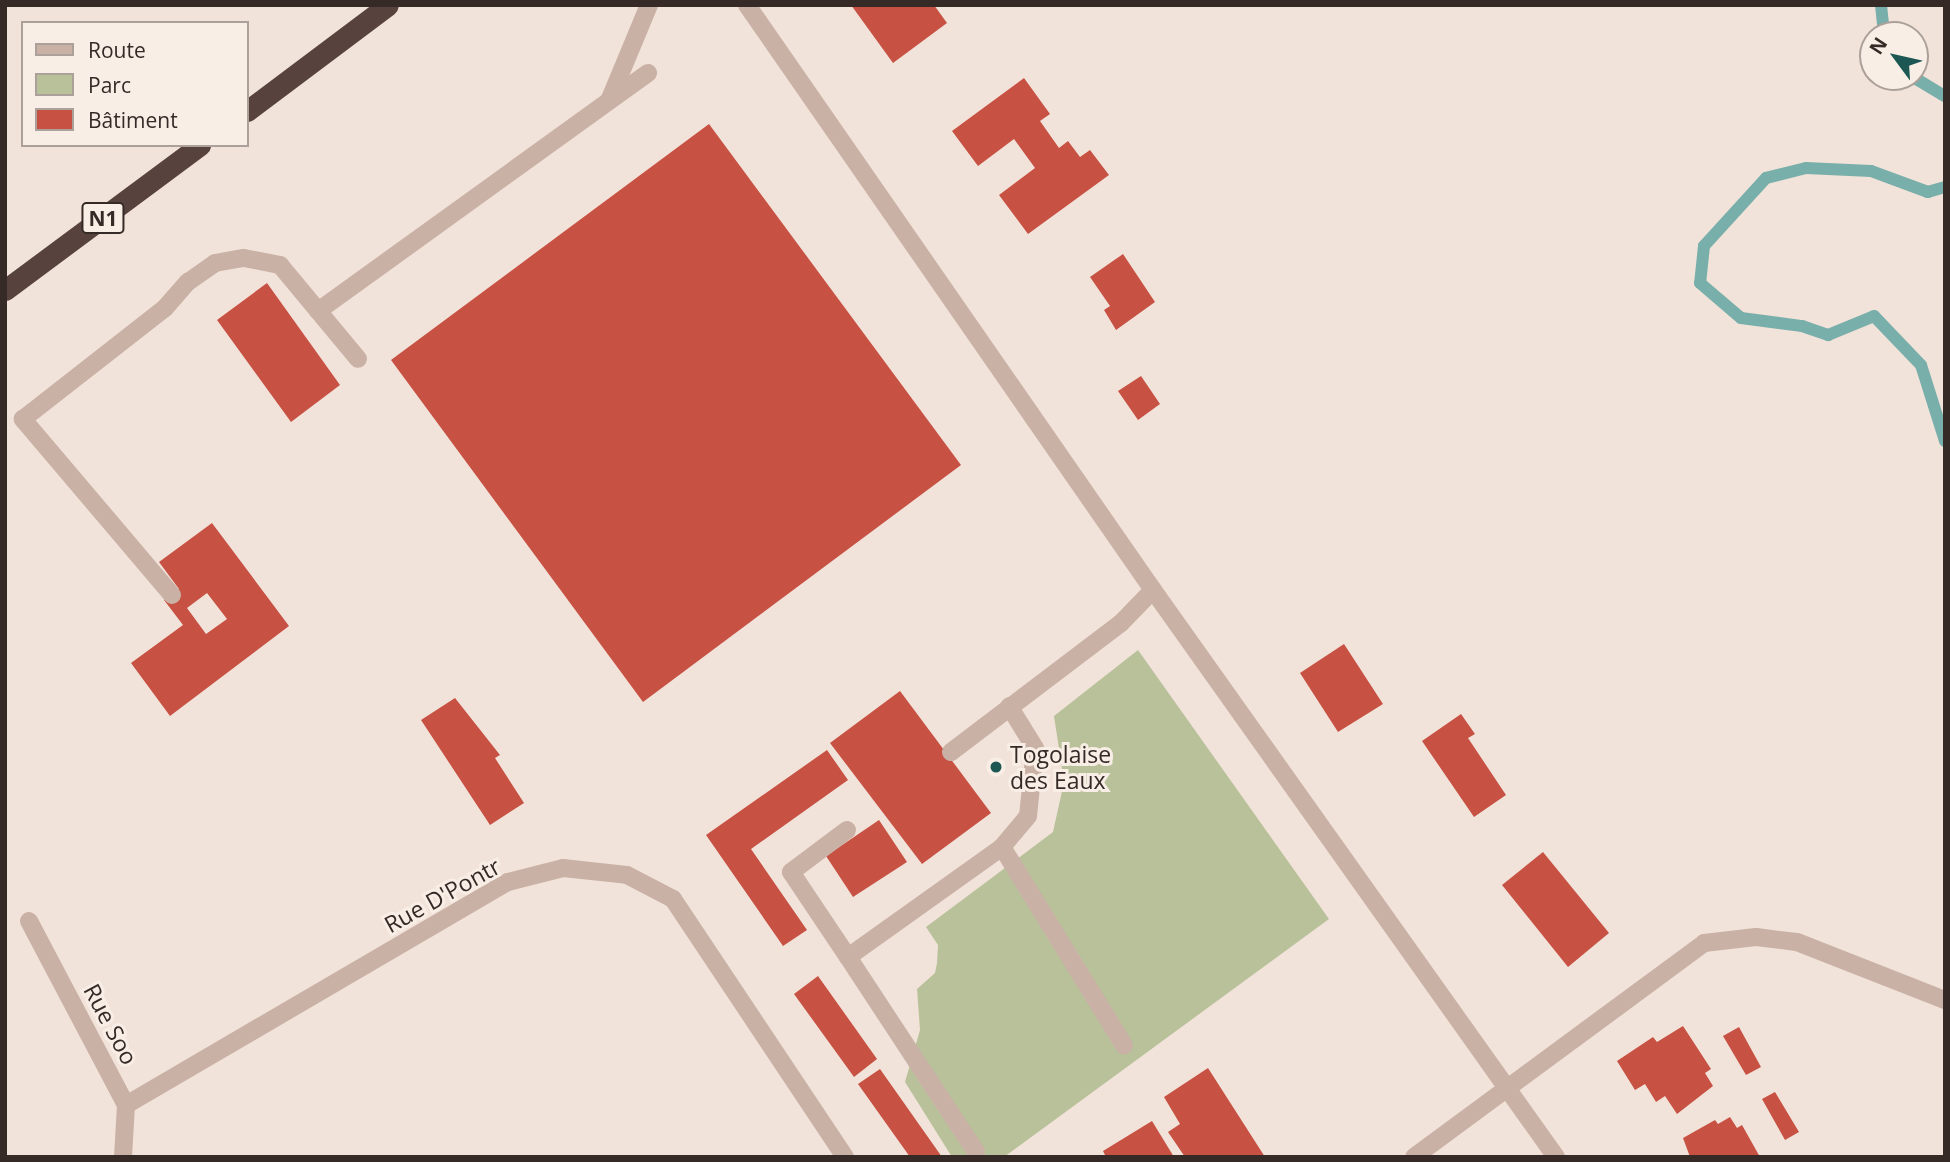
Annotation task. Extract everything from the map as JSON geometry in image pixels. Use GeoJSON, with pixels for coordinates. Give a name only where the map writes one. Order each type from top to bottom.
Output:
{"type":"FeatureCollection","features":[{"type":"Feature","properties":{"kind":"highway"},"geometry":{"type":"LineString","coordinates":[[248,110],[388,5]]}},
{"type":"Feature","properties":{"kind":"highway","name":"N1"},"geometry":{"type":"LineString","coordinates":[[5,290],[197,147]]}},
{"type":"Feature","properties":{"kind":"street"},"geometry":{"type":"LineString","coordinates":[[609,101],[649,5]]}},
{"type":"Feature","properties":{"kind":"street"},"geometry":{"type":"LineString","coordinates":[[747,5],[1153,590],[1556,1157]]}},
{"type":"Feature","properties":{"kind":"street"},"geometry":{"type":"LineString","coordinates":[[318,311],[648,74]]}},
{"type":"Feature","properties":{"kind":"street"},"geometry":{"type":"LineString","coordinates":[[172,595],[23,419],[166,308],[188,282],[215,263],[244,258],[280,265],[358,359]]}},
{"type":"Feature","properties":{"kind":"street"},"geometry":{"type":"LineString","coordinates":[[951,752],[1121,622],[1153,590]]}},
{"type":"Feature","properties":{"kind":"street"},"geometry":{"type":"LineString","coordinates":[[848,957],[1002,847],[1028,816],[1035,748],[1009,706]]}},
{"type":"Feature","properties":{"kind":"street"},"geometry":{"type":"LineString","coordinates":[[847,830],[791,872],[976,1152]]}},
{"type":"Feature","properties":{"kind":"street"},"geometry":{"type":"LineString","coordinates":[[1002,847],[1124,1045]]}},
{"type":"Feature","properties":{"kind":"street","name":"Rue D'Pontr"},"geometry":{"type":"LineString","coordinates":[[126,1105],[508,882],[564,868],[626,875],[673,900],[845,1157]]}},
{"type":"Feature","properties":{"kind":"street","name":"Rue Soo"},"geometry":{"type":"LineString","coordinates":[[29,921],[126,1105]]}},
{"type":"Feature","properties":{"kind":"street"},"geometry":{"type":"LineString","coordinates":[[1414,1157],[1704,943],[1756,937],[1797,942],[1945,1000]]}},
{"type":"Feature","properties":{"kind":"street"},"geometry":{"type":"LineString","coordinates":[[123,1157],[126,1105]]}},
{"type":"Feature","properties":{"kind":"green space"},"geometry":{"type":"Polygon","coordinates":[[[1138,650],[1329,919],[1004,1157],[952,1157],[905,1082],[920,1030],[917,989],[935,973],[937,963],[938,945],[926,927],[1053,832],[1064,782],[1054,716],[1138,650]]]}},
{"type":"Feature","properties":{"kind":"building"},"geometry":{"type":"Polygon","coordinates":[[[851,5],[934,5],[947,23],[893,63],[851,5]]]}},
{"type":"Feature","properties":{"kind":"building"},"geometry":{"type":"Polygon","coordinates":[[[1024,78],[1050,114],[1040,121],[1059,148],[1068,141],[1080,157],[1090,150],[1109,175],[1028,234],[999,195],[1035,168],[1014,139],[978,166],[952,131],[1024,78]]]}},
{"type":"Feature","properties":{"kind":"building"},"geometry":{"type":"Polygon","coordinates":[[[709,124],[961,465],[643,702],[391,360],[709,124]]]}},
{"type":"Feature","properties":{"kind":"building"},"geometry":{"type":"Polygon","coordinates":[[[1123,254],[1155,302],[1116,330],[1104,310],[1110,306],[1090,277],[1123,254]]]}},
{"type":"Feature","properties":{"kind":"building"},"geometry":{"type":"Polygon","coordinates":[[[267,283],[340,385],[291,422],[217,320],[267,283]]]}},
{"type":"Feature","properties":{"kind":"building"},"geometry":{"type":"Polygon","coordinates":[[[1141,376],[1160,404],[1138,420],[1118,391],[1141,376]]]}},
{"type":"Feature","properties":{"kind":"building"},"geometry":{"type":"Polygon","coordinates":[[[212,523],[289,626],[170,716],[131,663],[183,625],[164,600],[179,589],[159,562],[212,523]],[[207,593],[187,608],[206,634],[227,619],[207,593]]]}},
{"type":"Feature","properties":{"kind":"building"},"geometry":{"type":"Polygon","coordinates":[[[1344,644],[1383,704],[1338,732],[1300,673],[1344,644]]]}},
{"type":"Feature","properties":{"kind":"building"},"geometry":{"type":"Polygon","coordinates":[[[900,691],[991,813],[922,864],[830,743],[900,691]]]}},
{"type":"Feature","properties":{"kind":"building"},"geometry":{"type":"Polygon","coordinates":[[[455,698],[500,755],[495,758],[524,803],[490,825],[421,720],[455,698]]]}},
{"type":"Feature","properties":{"kind":"building"},"geometry":{"type":"Polygon","coordinates":[[[1461,714],[1475,734],[1468,738],[1506,795],[1474,817],[1422,741],[1461,714]]]}},
{"type":"Feature","properties":{"kind":"building"},"geometry":{"type":"Polygon","coordinates":[[[827,750],[848,780],[751,849],[807,930],[783,946],[706,835],[827,750]]]}},
{"type":"Feature","properties":{"kind":"building"},"geometry":{"type":"Polygon","coordinates":[[[879,820],[907,862],[853,897],[826,856],[879,820]]]}},
{"type":"Feature","properties":{"kind":"building"},"geometry":{"type":"Polygon","coordinates":[[[1543,852],[1609,933],[1568,967],[1502,885],[1543,852]]]}},
{"type":"Feature","properties":{"kind":"building"},"geometry":{"type":"Polygon","coordinates":[[[818,976],[877,1059],[854,1077],[794,994],[818,976]]]}},
{"type":"Feature","properties":{"kind":"building"},"geometry":{"type":"Polygon","coordinates":[[[1683,1026],[1711,1069],[1705,1073],[1713,1086],[1677,1114],[1665,1096],[1656,1102],[1645,1084],[1635,1090],[1617,1061],[1653,1037],[1657,1042],[1683,1026]]]}},
{"type":"Feature","properties":{"kind":"building"},"geometry":{"type":"Polygon","coordinates":[[[1739,1027],[1761,1067],[1746,1075],[1723,1036],[1739,1027]]]}},
{"type":"Feature","properties":{"kind":"building"},"geometry":{"type":"Polygon","coordinates":[[[1208,1068],[1265,1157],[1185,1157],[1168,1132],[1180,1124],[1164,1097],[1208,1068]]]}},
{"type":"Feature","properties":{"kind":"building"},"geometry":{"type":"Polygon","coordinates":[[[880,1069],[942,1157],[910,1157],[858,1084],[880,1069]]]}},
{"type":"Feature","properties":{"kind":"building"},"geometry":{"type":"Polygon","coordinates":[[[1775,1092],[1799,1132],[1785,1140],[1762,1099],[1775,1092]]]}},
{"type":"Feature","properties":{"kind":"building"},"geometry":{"type":"Polygon","coordinates":[[[1730,1117],[1737,1128],[1742,1125],[1760,1157],[1690,1157],[1683,1138],[1715,1120],[1718,1124],[1730,1117]]]}},
{"type":"Feature","properties":{"kind":"building"},"geometry":{"type":"Polygon","coordinates":[[[1152,1121],[1174,1157],[1106,1157],[1103,1151],[1152,1121]]]}},
{"type":"Feature","properties":{"kind":"waterway"},"geometry":{"type":"LineString","coordinates":[[1881,5],[1883,21]]}},
{"type":"Feature","properties":{"kind":"waterway"},"geometry":{"type":"LineString","coordinates":[[1929,86],[1945,96]]}},
{"type":"Feature","properties":{"kind":"waterway"},"geometry":{"type":"LineString","coordinates":[[1945,187],[1928,192],[1871,171],[1806,168],[1766,178],[1704,246],[1700,283],[1741,318],[1802,326],[1828,335],[1874,316],[1921,365],[1945,441]]}},
{"type":"Feature","properties":{"kind":"place","name":"Togolaise des Eaux"},"geometry":{"type":"Point","coordinates":[996,767]}}]}
